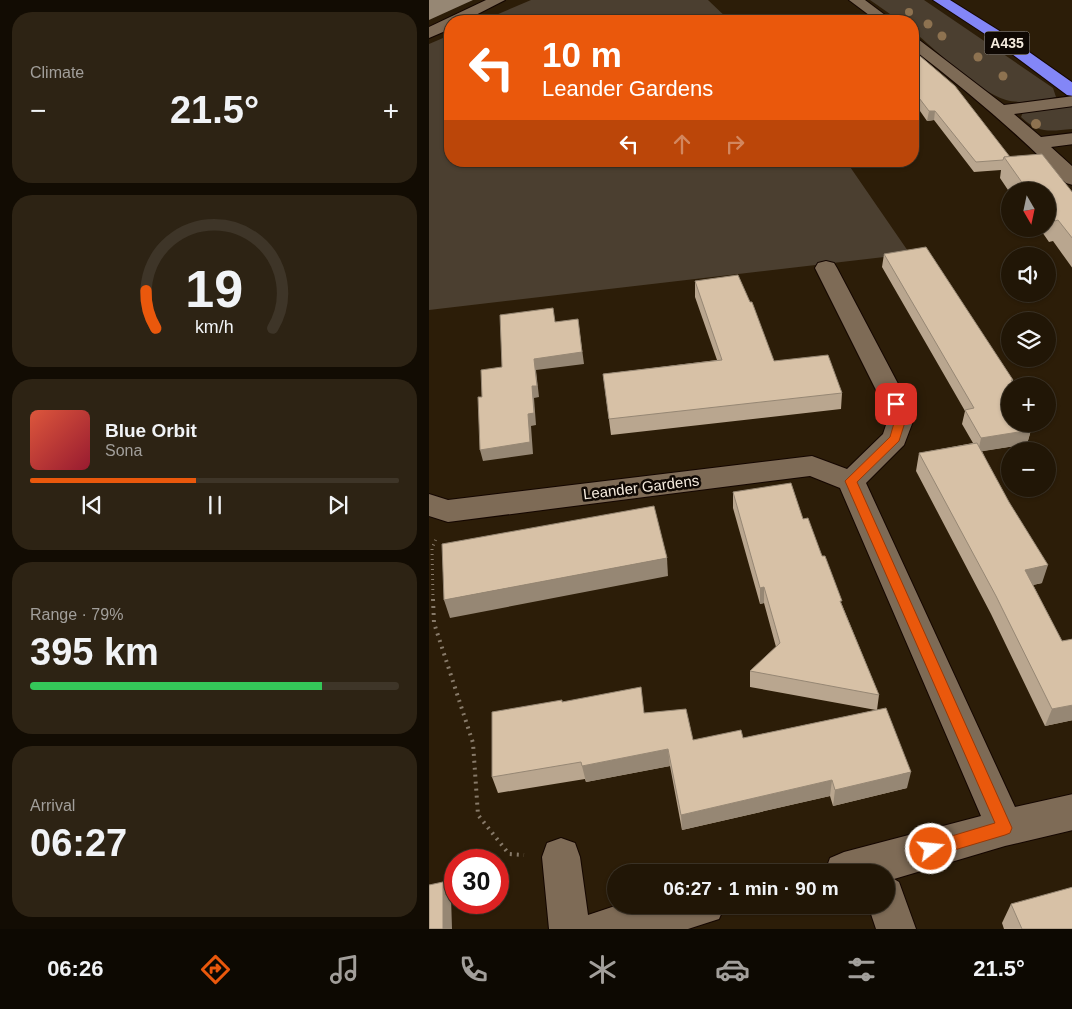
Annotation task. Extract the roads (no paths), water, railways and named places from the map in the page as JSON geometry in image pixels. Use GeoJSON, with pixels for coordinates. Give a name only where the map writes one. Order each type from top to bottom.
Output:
{"type":"FeatureCollection","features":[{"type":"Feature","properties":{"kind":"highway","name":"A435"},"geometry":{"type":"LineString","coordinates":[[940,0],[993,32],[1072,91]]}},
{"type":"Feature","properties":{"kind":"street"},"geometry":{"type":"LineString","coordinates":[[467,15],[498,0]]}},
{"type":"Feature","properties":{"kind":"street"},"geometry":{"type":"LineString","coordinates":[[856,0],[877,15]]}},
{"type":"Feature","properties":{"kind":"street"},"geometry":{"type":"LineString","coordinates":[[429,32],[444,25]]}},
{"type":"Feature","properties":{"kind":"street"},"geometry":{"type":"LineString","coordinates":[[919,47],[1002,110],[1039,143],[1072,179]]}},
{"type":"Feature","properties":{"kind":"street"},"geometry":{"type":"LineString","coordinates":[[1002,110],[1072,101]]}},
{"type":"Feature","properties":{"kind":"street"},"geometry":{"type":"LineString","coordinates":[[1039,143],[1072,138]]}},
{"type":"Feature","properties":{"kind":"street"},"geometry":{"type":"LineString","coordinates":[[826,268],[902,416],[895,438],[851,481],[1005,828]]}},
{"type":"Feature","properties":{"kind":"street","name":"Leander Gardens"},"geometry":{"type":"LineString","coordinates":[[439,508],[812,466],[851,481]]}},
{"type":"Feature","properties":{"kind":"street"},"geometry":{"type":"LineString","coordinates":[[895,868],[1005,828],[1072,812]]}},
{"type":"Feature","properties":{"kind":"street"},"geometry":{"type":"LineString","coordinates":[[561,856],[569,929]]}},
{"type":"Feature","properties":{"kind":"street"},"geometry":{"type":"LineString","coordinates":[[602,929],[666,914]]}},
{"type":"Feature","properties":{"kind":"street"},"geometry":{"type":"LineString","coordinates":[[888,914],[896,929]]}}]}
